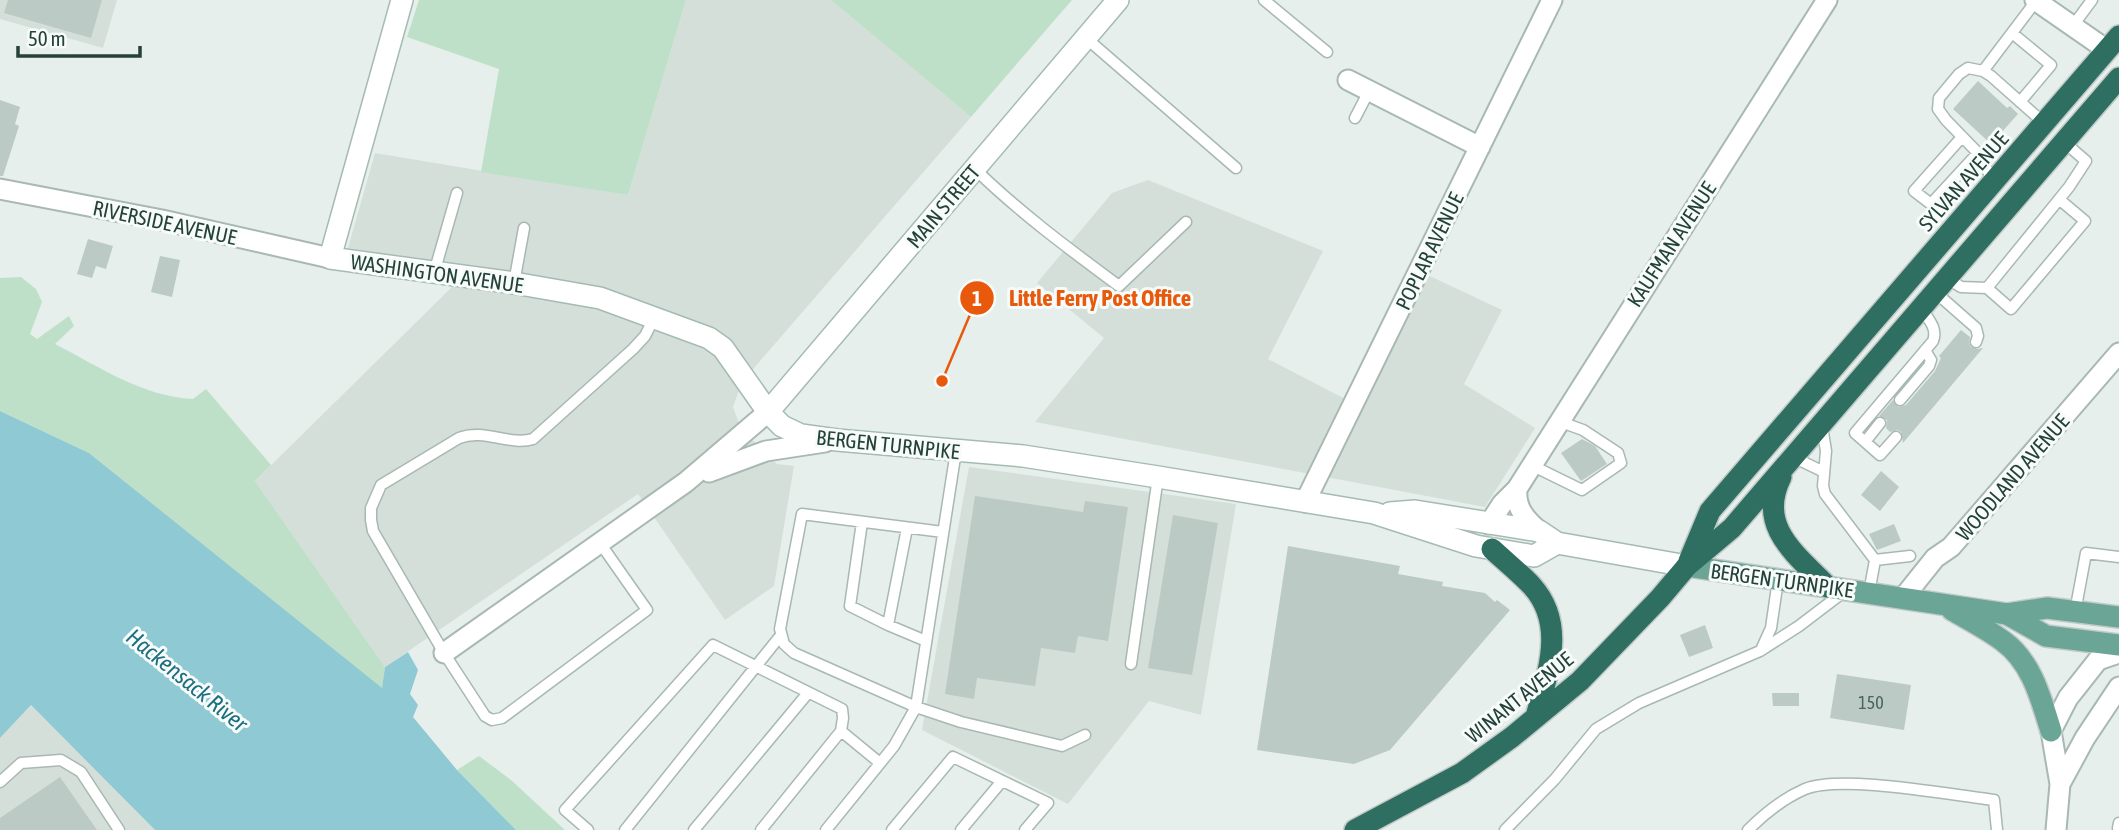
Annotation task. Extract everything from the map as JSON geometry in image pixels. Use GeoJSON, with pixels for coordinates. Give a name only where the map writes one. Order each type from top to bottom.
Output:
{"type":"FeatureCollection","features":[{"type":"Feature","properties":{"kind":"highway","name":"SYLVAN AVENUE"},"geometry":{"type":"LineString","coordinates":[[1687,566],[1710,511],[2113,43]]}},
{"type":"Feature","properties":{"kind":"highway"},"geometry":{"type":"LineString","coordinates":[[1687,566],[1732,528],[2119,78]]}},
{"type":"Feature","properties":{"kind":"highway"},"geometry":{"type":"LineString","coordinates":[[1793,457],[1774,496],[1775,524],[1785,542],[1837,588]]}},
{"type":"Feature","properties":{"kind":"highway"},"geometry":{"type":"LineString","coordinates":[[1492,549],[1534,588],[1550,617],[1552,650],[1536,718]]}},
{"type":"Feature","properties":{"kind":"highway","name":"WINANT AVENUE"},"geometry":{"type":"LineString","coordinates":[[1355,830],[1462,773],[1491,754],[1602,659],[1687,566]]}},
{"type":"Feature","properties":{"kind":"main road","name":"BERGEN TURNPIKE"},"geometry":{"type":"LineString","coordinates":[[1687,566],[2007,614],[2047,608],[2119,617]]}},
{"type":"Feature","properties":{"kind":"main road"},"geometry":{"type":"LineString","coordinates":[[1941,604],[2004,642],[2017,654],[2039,691],[2051,731]]}},
{"type":"Feature","properties":{"kind":"main road","name":"BERGEN TURNPIKE"},"geometry":{"type":"LineString","coordinates":[[2007,614],[2046,636],[2119,645]]}},
{"type":"Feature","properties":{"kind":"street","name":"WASHINGTON AVENUE"},"geometry":{"type":"LineString","coordinates":[[402,0],[330,258],[600,298],[709,338],[723,348],[768,412]]}},
{"type":"Feature","properties":{"kind":"street","name":"MAIN STREET"},"geometry":{"type":"LineString","coordinates":[[768,412],[1118,0]]}},
{"type":"Feature","properties":{"kind":"street","name":"POPLAR AVENUE"},"geometry":{"type":"LineString","coordinates":[[1305,502],[1552,0]]}},
{"type":"Feature","properties":{"kind":"street","name":"KAUFMAN AVENUE"},"geometry":{"type":"LineString","coordinates":[[1489,524],[1502,504],[1517,489],[1827,0]]}},
{"type":"Feature","properties":{"kind":"street"},"geometry":{"type":"LineString","coordinates":[[2035,0],[2072,27],[2113,43]]}},
{"type":"Feature","properties":{"kind":"street"},"geometry":{"type":"LineString","coordinates":[[1348,80],[1480,147]]}},
{"type":"Feature","properties":{"kind":"street","name":"RIVERSIDE AVENUE"},"geometry":{"type":"LineString","coordinates":[[0,189],[162,220],[330,258]]}},
{"type":"Feature","properties":{"kind":"street","name":"WOODLAND AVENUE"},"geometry":{"type":"LineString","coordinates":[[1903,598],[1935,558],[1951,547],[2119,353]]}},
{"type":"Feature","properties":{"kind":"street"},"geometry":{"type":"LineString","coordinates":[[444,653],[686,482],[768,412]]}},
{"type":"Feature","properties":{"kind":"street","name":"BERGEN TURNPIKE"},"geometry":{"type":"LineString","coordinates":[[768,412],[782,426],[801,435],[1023,456],[1158,477],[1374,513],[1476,546],[1534,556],[1557,544]]}},
{"type":"Feature","properties":{"kind":"street"},"geometry":{"type":"LineString","coordinates":[[686,482],[728,463],[766,451],[838,440]]}},
{"type":"Feature","properties":{"kind":"street"},"geometry":{"type":"LineString","coordinates":[[1517,489],[1516,499],[1521,511],[1539,531]]}},
{"type":"Feature","properties":{"kind":"street","name":"BERGEN TURNPIKE"},"geometry":{"type":"LineString","coordinates":[[1374,513],[1415,511],[1539,531],[1557,544],[1687,566]]}},
{"type":"Feature","properties":{"kind":"street"},"geometry":{"type":"LineString","coordinates":[[2056,830],[2060,784],[2051,731],[2068,698],[2098,660],[2119,653]]}},
{"type":"Feature","properties":{"kind":"street"},"geometry":{"type":"LineString","coordinates":[[2060,784],[2085,737],[2119,687]]}},
{"type":"Feature","properties":{"kind":"lane"},"geometry":{"type":"LineString","coordinates":[[1264,0],[1327,52]]}},
{"type":"Feature","properties":{"kind":"lane"},"geometry":{"type":"LineString","coordinates":[[1983,71],[2035,0]]}},
{"type":"Feature","properties":{"kind":"lane"},"geometry":{"type":"LineString","coordinates":[[2072,27],[2092,0]]}},
{"type":"Feature","properties":{"kind":"lane"},"geometry":{"type":"LineString","coordinates":[[2012,33],[2051,65],[2020,102]]}},
{"type":"Feature","properties":{"kind":"lane"},"geometry":{"type":"LineString","coordinates":[[1086,38],[1236,168]]}},
{"type":"Feature","properties":{"kind":"lane"},"geometry":{"type":"LineString","coordinates":[[1994,182],[1978,153],[1938,109],[1939,98],[1959,74],[1968,68],[1983,71],[2044,124]]}},
{"type":"Feature","properties":{"kind":"lane"},"geometry":{"type":"LineString","coordinates":[[1355,118],[1369,91]]}},
{"type":"Feature","properties":{"kind":"lane"},"geometry":{"type":"LineString","coordinates":[[1962,136],[1914,191],[1931,204],[1978,153]]}},
{"type":"Feature","properties":{"kind":"lane"},"geometry":{"type":"LineString","coordinates":[[1987,288],[2060,200],[2086,161],[2064,142]]}},
{"type":"Feature","properties":{"kind":"lane"},"geometry":{"type":"LineString","coordinates":[[975,169],[1065,246],[1119,286],[1186,222]]}},
{"type":"Feature","properties":{"kind":"lane"},"geometry":{"type":"LineString","coordinates":[[434,273],[457,193]]}},
{"type":"Feature","properties":{"kind":"lane"},"geometry":{"type":"LineString","coordinates":[[1941,284],[1987,288],[2011,309],[2085,221],[2060,200]]}},
{"type":"Feature","properties":{"kind":"lane"},"geometry":{"type":"LineString","coordinates":[[514,284],[524,228]]}},
{"type":"Feature","properties":{"kind":"lane"},"geometry":{"type":"LineString","coordinates":[[1941,284],[1976,328],[1976,342]]}},
{"type":"Feature","properties":{"kind":"lane"},"geometry":{"type":"LineString","coordinates":[[1896,437],[1880,455],[1854,433],[1933,341],[1935,332],[1921,308]]}},
{"type":"Feature","properties":{"kind":"lane"},"geometry":{"type":"LineString","coordinates":[[600,543],[647,610],[502,718],[492,720],[485,716],[444,653],[373,531],[371,508],[381,485],[466,435],[533,439],[645,336],[654,318]]}},
{"type":"Feature","properties":{"kind":"lane"},"geometry":{"type":"LineString","coordinates":[[1900,400],[1929,366],[1931,360],[1925,350]]}},
{"type":"Feature","properties":{"kind":"lane"},"geometry":{"type":"LineString","coordinates":[[1530,465],[1582,489],[1621,463],[1618,453],[1583,430],[1558,421]]}},
{"type":"Feature","properties":{"kind":"lane"},"geometry":{"type":"LineString","coordinates":[[1865,442],[1880,423]]}},
{"type":"Feature","properties":{"kind":"lane"},"geometry":{"type":"LineString","coordinates":[[1821,424],[1826,451],[1825,495],[1875,560],[1869,593]]}},
{"type":"Feature","properties":{"kind":"lane"},"geometry":{"type":"LineString","coordinates":[[827,830],[894,746],[916,707],[956,451]]}},
{"type":"Feature","properties":{"kind":"lane"},"geometry":{"type":"LineString","coordinates":[[1793,457],[1824,472]]}},
{"type":"Feature","properties":{"kind":"lane"},"geometry":{"type":"LineString","coordinates":[[1131,664],[1158,477]]}},
{"type":"Feature","properties":{"kind":"lane"},"geometry":{"type":"LineString","coordinates":[[943,533],[802,514],[780,629],[784,644],[794,653],[916,707],[961,722],[1062,746],[1085,735]]}},
{"type":"Feature","properties":{"kind":"lane"},"geometry":{"type":"LineString","coordinates":[[862,522],[850,607],[926,641]]}},
{"type":"Feature","properties":{"kind":"lane"},"geometry":{"type":"LineString","coordinates":[[888,625],[907,528]]}},
{"type":"Feature","properties":{"kind":"lane"},"geometry":{"type":"LineString","coordinates":[[2075,611],[2086,553],[2119,557]]}},
{"type":"Feature","properties":{"kind":"lane"},"geometry":{"type":"LineString","coordinates":[[1875,560],[1910,556]]}},
{"type":"Feature","properties":{"kind":"lane"},"geometry":{"type":"LineString","coordinates":[[1760,651],[1771,628],[1778,579]]}},
{"type":"Feature","properties":{"kind":"lane"},"geometry":{"type":"LineString","coordinates":[[1504,830],[1555,779],[1596,729],[1639,703],[1760,651],[1799,626],[1837,588]]}},
{"type":"Feature","properties":{"kind":"lane"},"geometry":{"type":"LineString","coordinates":[[625,830],[781,635]]}},
{"type":"Feature","properties":{"kind":"lane"},"geometry":{"type":"LineString","coordinates":[[588,830],[565,810],[713,645],[842,709],[844,719],[841,731],[761,830]]}},
{"type":"Feature","properties":{"kind":"lane"},"geometry":{"type":"LineString","coordinates":[[694,830],[808,692]]}},
{"type":"Feature","properties":{"kind":"lane"},"geometry":{"type":"LineString","coordinates":[[841,731],[880,763]]}},
{"type":"Feature","properties":{"kind":"lane"},"geometry":{"type":"LineString","coordinates":[[892,830],[953,757],[1048,803],[1025,830]]}},
{"type":"Feature","properties":{"kind":"lane"},"geometry":{"type":"LineString","coordinates":[[0,782],[21,763],[61,760],[81,772],[119,830]]}},
{"type":"Feature","properties":{"kind":"lane"},"geometry":{"type":"LineString","coordinates":[[961,830],[1002,781]]}},
{"type":"Feature","properties":{"kind":"lane"},"geometry":{"type":"LineString","coordinates":[[1748,830],[1771,808],[1807,788],[1846,783],[1994,800],[1997,830]]}},
{"type":"Feature","properties":{"kind":"shaded area"},"geometry":{"type":"Polygon","coordinates":[[[0,0],[117,0],[103,48],[0,19],[0,0]]]}},
{"type":"Feature","properties":{"kind":"shaded area"},"geometry":{"type":"Polygon","coordinates":[[[686,0],[831,0],[971,117],[742,382],[733,407],[741,429],[777,464],[794,466],[774,586],[725,620],[638,494],[385,667],[255,481],[451,288],[455,265],[348,248],[375,153],[628,195],[686,0]]]}},
{"type":"Feature","properties":{"kind":"shaded area"},"geometry":{"type":"Polygon","coordinates":[[[1148,180],[1323,251],[1268,359],[1351,402],[1417,270],[1502,310],[1464,384],[1535,428],[1485,507],[1035,422],[1104,338],[1037,283],[1112,193],[1148,180]]]}},
{"type":"Feature","properties":{"kind":"shaded area"},"geometry":{"type":"Polygon","coordinates":[[[969,467],[1236,504],[1201,715],[1149,701],[1068,804],[922,730],[969,467]]]}},
{"type":"Feature","properties":{"kind":"shaded area"},"geometry":{"type":"Polygon","coordinates":[[[31,705],[155,830],[0,830],[0,738],[31,705]]]}},
{"type":"Feature","properties":{"kind":"green space"},"geometry":{"type":"Polygon","coordinates":[[[419,0],[686,0],[628,195],[481,172],[499,69],[407,37],[419,0]]]}},
{"type":"Feature","properties":{"kind":"green space"},"geometry":{"type":"Polygon","coordinates":[[[831,0],[1072,0],[971,117],[831,0]]]}},
{"type":"Feature","properties":{"kind":"green space"},"geometry":{"type":"Polygon","coordinates":[[[21,277],[36,289],[42,302],[30,334],[37,339],[69,316],[74,326],[55,344],[105,371],[138,386],[174,397],[193,399],[206,389],[271,465],[255,481],[385,667],[382,689],[89,453],[0,411],[0,278],[21,277]]]}},
{"type":"Feature","properties":{"kind":"green space"},"geometry":{"type":"Polygon","coordinates":[[[479,756],[511,780],[565,830],[516,830],[457,770],[479,756]]]}},
{"type":"Feature","properties":{"kind":"water","name":"Hackensack River"},"geometry":{"type":"Polygon","coordinates":[[[0,411],[89,453],[382,688],[385,667],[408,652],[418,670],[410,694],[418,705],[413,717],[457,770],[516,830],[155,830],[31,705],[0,738],[0,411]]]}},
{"type":"Feature","properties":{"kind":"building"},"geometry":{"type":"Polygon","coordinates":[[[8,0],[102,0],[91,38],[4,13],[8,0]]]}},
{"type":"Feature","properties":{"kind":"building"},"geometry":{"type":"Polygon","coordinates":[[[1978,81],[2007,108],[2010,106],[2018,114],[1991,144],[1953,109],[1978,81]]]}},
{"type":"Feature","properties":{"kind":"building"},"geometry":{"type":"Polygon","coordinates":[[[0,100],[20,107],[15,124],[19,126],[3,176],[0,176],[0,100]]]}},
{"type":"Feature","properties":{"kind":"building"},"geometry":{"type":"Polygon","coordinates":[[[88,239],[113,246],[106,269],[96,266],[92,278],[77,274],[88,239]]]}},
{"type":"Feature","properties":{"kind":"building"},"geometry":{"type":"Polygon","coordinates":[[[160,256],[180,260],[172,297],[151,292],[160,256]]]}},
{"type":"Feature","properties":{"kind":"building"},"geometry":{"type":"Polygon","coordinates":[[[1961,330],[1970,337],[1971,347],[1983,348],[1903,443],[1901,432],[1890,432],[1886,428],[1887,420],[1879,416],[1893,400],[1898,407],[1906,405],[1935,371],[1941,358],[1939,356],[1961,330]]]}},
{"type":"Feature","properties":{"kind":"building"},"geometry":{"type":"Polygon","coordinates":[[[1582,439],[1595,446],[1607,464],[1581,481],[1561,453],[1582,439]]]}},
{"type":"Feature","properties":{"kind":"building"},"geometry":{"type":"Polygon","coordinates":[[[1881,471],[1899,487],[1880,511],[1861,495],[1881,471]]]}},
{"type":"Feature","properties":{"kind":"building"},"geometry":{"type":"Polygon","coordinates":[[[975,496],[1083,512],[1085,501],[1128,507],[1108,641],[1078,636],[1075,653],[1041,648],[1035,686],[977,678],[974,699],[945,694],[975,496]]]}},
{"type":"Feature","properties":{"kind":"building"},"geometry":{"type":"Polygon","coordinates":[[[1173,515],[1218,523],[1192,675],[1148,668],[1173,515]]]}},
{"type":"Feature","properties":{"kind":"building"},"geometry":{"type":"Polygon","coordinates":[[[1894,524],[1901,541],[1877,550],[1869,534],[1894,524]]]}},
{"type":"Feature","properties":{"kind":"building"},"geometry":{"type":"Polygon","coordinates":[[[1288,546],[1400,566],[1398,574],[1443,582],[1442,586],[1485,593],[1510,610],[1390,750],[1354,764],[1257,750],[1288,546]]]}},
{"type":"Feature","properties":{"kind":"building"},"geometry":{"type":"Polygon","coordinates":[[[1705,625],[1713,648],[1689,657],[1680,635],[1705,625]]]}},
{"type":"Feature","properties":{"kind":"building"},"geometry":{"type":"Polygon","coordinates":[[[1837,674],[1911,685],[1904,730],[1830,718],[1837,674]]]}},
{"type":"Feature","properties":{"kind":"building"},"geometry":{"type":"Polygon","coordinates":[[[1772,693],[1799,693],[1799,706],[1773,706],[1772,693]]]}},
{"type":"Feature","properties":{"kind":"building"},"geometry":{"type":"Polygon","coordinates":[[[60,777],[97,830],[0,830],[0,818],[60,777]]]}},
{"type":"Feature","properties":{"kind":"place","name":"Little Ferry Post Office"},"geometry":{"type":"Point","coordinates":[942,381]}}]}
